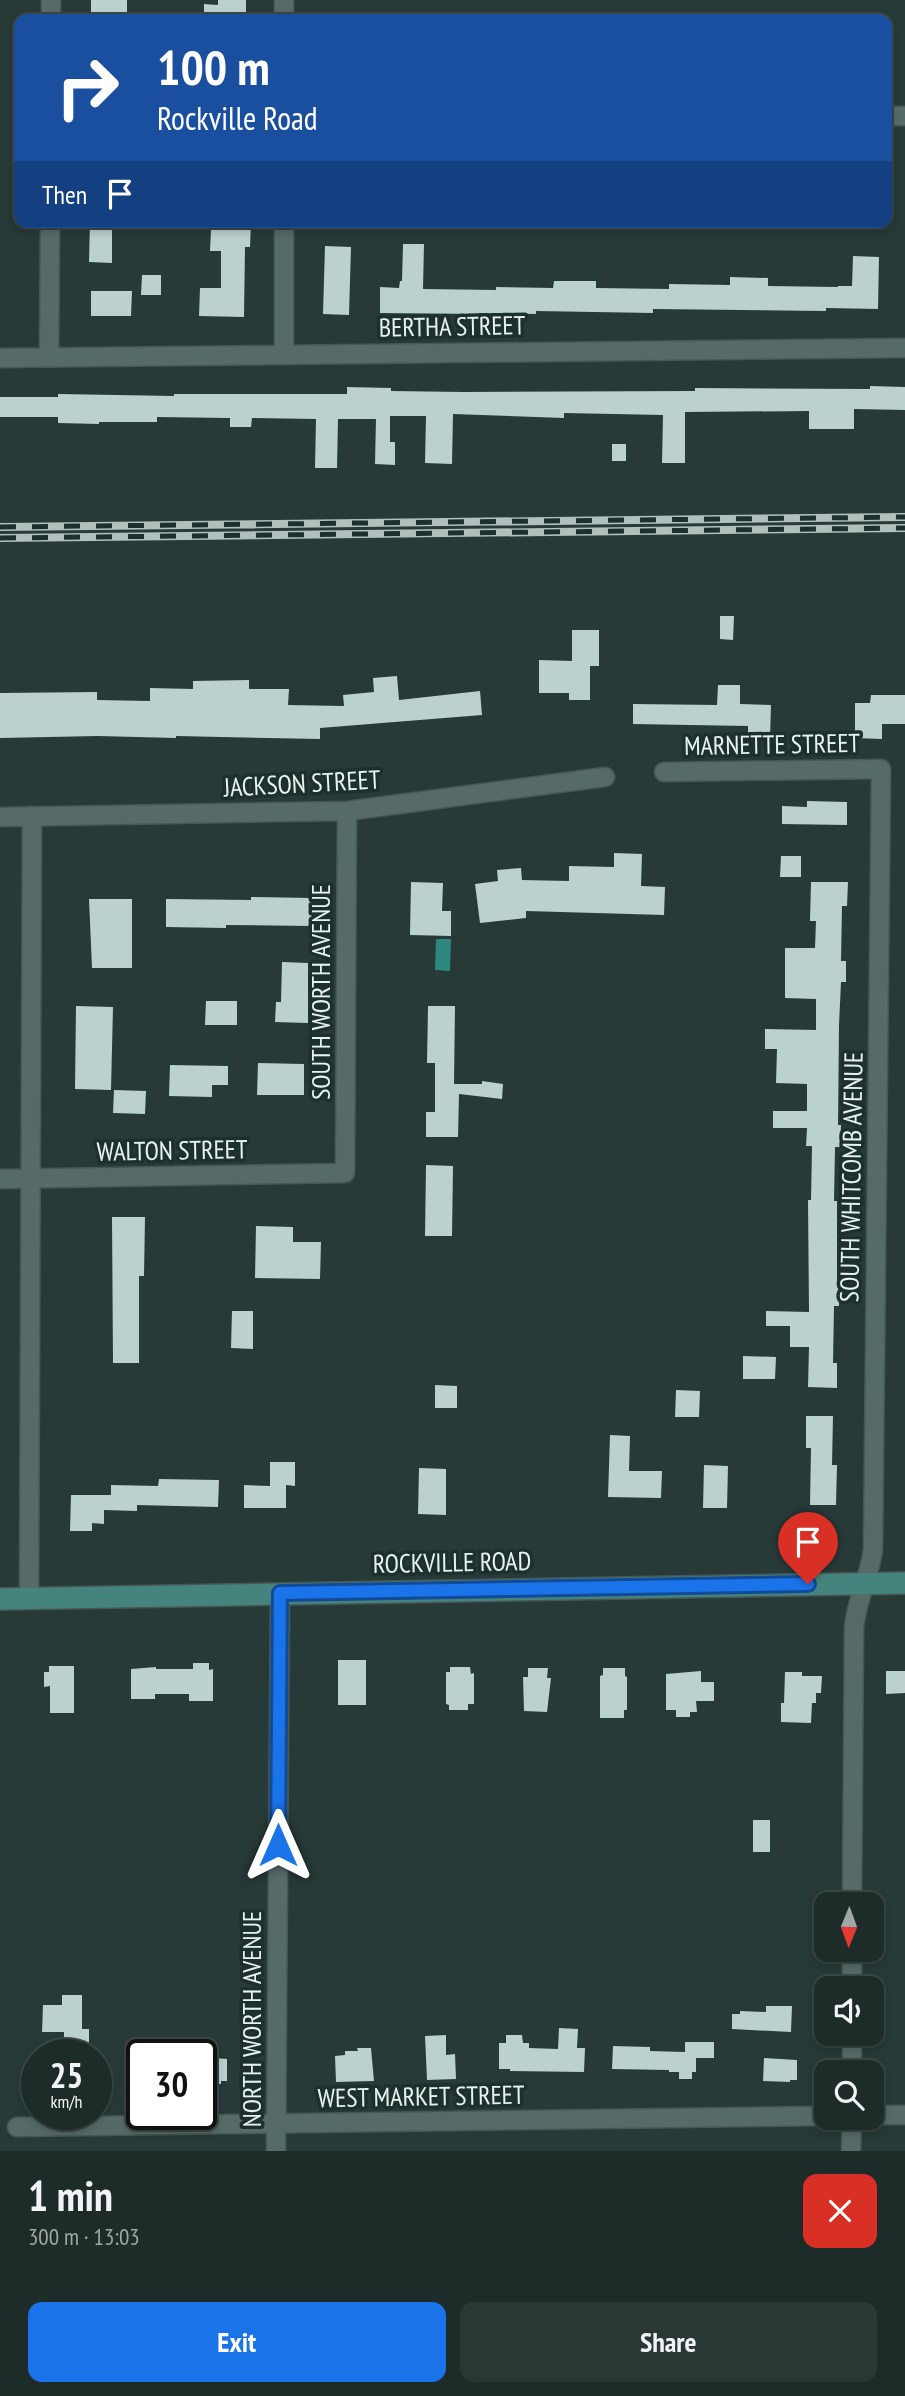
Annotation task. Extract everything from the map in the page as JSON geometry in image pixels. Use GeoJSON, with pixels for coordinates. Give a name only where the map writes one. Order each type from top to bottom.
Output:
{"type":"FeatureCollection","features":[{"type":"Feature","properties":{"kind":"main road","name":"ROCKVILLE ROAD"},"geometry":{"type":"LineString","coordinates":[[0,1599],[905,1583]]}},
{"type":"Feature","properties":{"kind":"street"},"geometry":{"type":"LineString","coordinates":[[49,357],[50,228]]}},
{"type":"Feature","properties":{"kind":"street"},"geometry":{"type":"LineString","coordinates":[[284,228],[284,355]]}},
{"type":"Feature","properties":{"kind":"street","name":"BERTHA STREET"},"geometry":{"type":"LineString","coordinates":[[0,358],[905,348]]}},
{"type":"Feature","properties":{"kind":"street","name":"MARNETTE STREET"},"geometry":{"type":"LineString","coordinates":[[664,772],[881,769]]}},
{"type":"Feature","properties":{"kind":"street","name":"SOUTH WHITCOMB AVENUE"},"geometry":{"type":"LineString","coordinates":[[852,1892],[853,1628],[873,1549],[881,769]]}},
{"type":"Feature","properties":{"kind":"street","name":"JACKSON STREET"},"geometry":{"type":"LineString","coordinates":[[0,817],[348,811],[605,777]]}},
{"type":"Feature","properties":{"kind":"street","name":"SOUTH WORTH AVENUE"},"geometry":{"type":"LineString","coordinates":[[345,1173],[348,811]]}},
{"type":"Feature","properties":{"kind":"street"},"geometry":{"type":"LineString","coordinates":[[29,1599],[32,816]]}},
{"type":"Feature","properties":{"kind":"street","name":"WALTON STREET"},"geometry":{"type":"LineString","coordinates":[[0,1179],[345,1173]]}},
{"type":"Feature","properties":{"kind":"street","name":"NORTH WORTH AVENUE"},"geometry":{"type":"LineString","coordinates":[[276,2151],[280,1593]]}},
{"type":"Feature","properties":{"kind":"street"},"geometry":{"type":"LineString","coordinates":[[884,2115],[905,2115]]}},
{"type":"Feature","properties":{"kind":"street","name":"WEST MARKET STREET"},"geometry":{"type":"LineString","coordinates":[[17,2127],[814,2116]]}},
{"type":"Feature","properties":{"kind":"street"},"geometry":{"type":"LineString","coordinates":[[851,2151],[852,2130]]}},
{"type":"Feature","properties":{"kind":"water"},"geometry":{"type":"Polygon","coordinates":[[[436,939],[451,939],[450,971],[435,970],[436,939]]]}},
{"type":"Feature","properties":{"kind":"building"},"geometry":{"type":"Polygon","coordinates":[[[91,0],[127,0],[127,14],[91,14],[91,0]]]}},
{"type":"Feature","properties":{"kind":"building"},"geometry":{"type":"Polygon","coordinates":[[[218,0],[246,0],[246,14],[204,14],[204,4],[218,5],[218,0]]]}},
{"type":"Feature","properties":{"kind":"building"},"geometry":{"type":"Polygon","coordinates":[[[90,228],[112,228],[112,263],[89,262],[90,228]]]}},
{"type":"Feature","properties":{"kind":"building"},"geometry":{"type":"Polygon","coordinates":[[[251,228],[250,247],[245,247],[244,317],[199,316],[200,288],[221,288],[221,251],[210,251],[211,229],[251,228]]]}},
{"type":"Feature","properties":{"kind":"building"},"geometry":{"type":"Polygon","coordinates":[[[403,244],[424,244],[423,289],[553,288],[554,281],[596,281],[596,288],[669,289],[669,284],[730,285],[730,277],[768,278],[768,286],[838,287],[852,286],[853,256],[879,257],[878,309],[653,309],[653,313],[536,311],[536,314],[380,313],[380,287],[399,288],[402,281],[403,244]]]}},
{"type":"Feature","properties":{"kind":"building"},"geometry":{"type":"Polygon","coordinates":[[[325,246],[351,247],[349,315],[323,314],[325,246]]]}},
{"type":"Feature","properties":{"kind":"building"},"geometry":{"type":"Polygon","coordinates":[[[142,275],[161,275],[161,295],[141,295],[142,275]]]}},
{"type":"Feature","properties":{"kind":"building"},"geometry":{"type":"Polygon","coordinates":[[[91,291],[132,291],[131,316],[91,316],[91,291]]]}},
{"type":"Feature","properties":{"kind":"building"},"geometry":{"type":"Polygon","coordinates":[[[870,386],[905,387],[905,410],[854,409],[854,429],[809,429],[809,411],[685,412],[685,463],[662,463],[663,415],[564,413],[564,418],[453,414],[452,464],[425,463],[426,416],[390,416],[390,442],[395,442],[395,465],[375,464],[376,419],[338,419],[337,468],[315,468],[316,419],[252,418],[251,427],[230,427],[230,418],[157,417],[157,422],[99,424],[58,423],[58,417],[0,417],[0,397],[58,397],[58,394],[347,394],[347,387],[391,388],[391,391],[463,392],[695,391],[695,388],[870,389],[870,386]]]}},
{"type":"Feature","properties":{"kind":"building"},"geometry":{"type":"Polygon","coordinates":[[[612,444],[626,444],[626,461],[612,461],[612,444]]]}},
{"type":"Feature","properties":{"kind":"building"},"geometry":{"type":"Polygon","coordinates":[[[720,616],[734,616],[733,640],[720,639],[720,616]]]}},
{"type":"Feature","properties":{"kind":"building"},"geometry":{"type":"Polygon","coordinates":[[[572,630],[599,630],[599,666],[590,666],[590,700],[569,700],[569,693],[539,693],[539,660],[572,661],[572,630]]]}},
{"type":"Feature","properties":{"kind":"building"},"geometry":{"type":"Polygon","coordinates":[[[397,676],[399,700],[480,691],[482,715],[320,728],[320,739],[176,736],[0,738],[0,693],[97,692],[97,700],[150,701],[150,688],[193,689],[193,681],[249,680],[249,689],[289,689],[288,705],[344,706],[343,695],[374,692],[373,678],[397,676]]]}},
{"type":"Feature","properties":{"kind":"building"},"geometry":{"type":"Polygon","coordinates":[[[718,685],[740,685],[740,704],[771,705],[770,739],[748,738],[748,726],[633,724],[633,704],[717,705],[718,685]]]}},
{"type":"Feature","properties":{"kind":"building"},"geometry":{"type":"Polygon","coordinates":[[[871,695],[905,695],[905,724],[882,724],[882,739],[855,738],[855,703],[870,703],[871,695]]]}},
{"type":"Feature","properties":{"kind":"building"},"geometry":{"type":"Polygon","coordinates":[[[807,801],[847,802],[847,825],[782,824],[782,806],[807,807],[807,801]]]}},
{"type":"Feature","properties":{"kind":"building"},"geometry":{"type":"Polygon","coordinates":[[[614,853],[642,854],[641,886],[665,887],[664,915],[526,911],[526,918],[480,923],[475,884],[498,881],[497,870],[521,868],[522,880],[569,881],[569,866],[614,867],[614,853]]]}},
{"type":"Feature","properties":{"kind":"building"},"geometry":{"type":"Polygon","coordinates":[[[781,856],[801,856],[801,877],[780,877],[781,856]]]}},
{"type":"Feature","properties":{"kind":"building"},"geometry":{"type":"Polygon","coordinates":[[[411,882],[443,883],[442,911],[451,911],[451,936],[410,935],[411,882]]]}},
{"type":"Feature","properties":{"kind":"building"},"geometry":{"type":"Polygon","coordinates":[[[811,882],[848,882],[847,906],[842,906],[841,961],[846,961],[846,982],[841,982],[839,1025],[840,1147],[835,1147],[834,1201],[837,1201],[839,1306],[834,1306],[833,1363],[837,1363],[837,1388],[808,1387],[809,1347],[790,1347],[790,1326],[766,1326],[766,1311],[809,1312],[808,1200],[811,1200],[812,1146],[806,1146],[807,1128],[773,1128],[773,1111],[807,1111],[807,1084],[776,1083],[777,1049],[765,1049],[765,1029],[816,1030],[816,999],[785,998],[785,948],[815,948],[816,921],[810,921],[811,882]]]}},
{"type":"Feature","properties":{"kind":"building"},"geometry":{"type":"Polygon","coordinates":[[[251,897],[312,898],[312,926],[166,927],[166,899],[251,900],[251,897]]]}},
{"type":"Feature","properties":{"kind":"building"},"geometry":{"type":"Polygon","coordinates":[[[89,899],[132,899],[132,968],[92,968],[89,899]]]}},
{"type":"Feature","properties":{"kind":"building"},"geometry":{"type":"Polygon","coordinates":[[[282,962],[308,963],[308,1023],[275,1022],[276,1002],[281,1002],[282,962]]]}},
{"type":"Feature","properties":{"kind":"building"},"geometry":{"type":"Polygon","coordinates":[[[206,1001],[237,1001],[237,1025],[205,1025],[206,1001]]]}},
{"type":"Feature","properties":{"kind":"building"},"geometry":{"type":"Polygon","coordinates":[[[76,1006],[113,1007],[111,1090],[75,1089],[76,1006]]]}},
{"type":"Feature","properties":{"kind":"building"},"geometry":{"type":"Polygon","coordinates":[[[428,1006],[455,1006],[454,1084],[482,1084],[482,1081],[503,1084],[502,1099],[459,1094],[458,1137],[426,1137],[426,1112],[435,1112],[435,1063],[427,1063],[428,1006]]]}},
{"type":"Feature","properties":{"kind":"building"},"geometry":{"type":"Polygon","coordinates":[[[258,1063],[304,1064],[304,1095],[257,1095],[258,1063]]]}},
{"type":"Feature","properties":{"kind":"building"},"geometry":{"type":"Polygon","coordinates":[[[170,1065],[228,1066],[228,1085],[212,1085],[212,1097],[169,1096],[170,1065]]]}},
{"type":"Feature","properties":{"kind":"building"},"geometry":{"type":"Polygon","coordinates":[[[114,1090],[146,1091],[145,1114],[113,1113],[114,1090]]]}},
{"type":"Feature","properties":{"kind":"building"},"geometry":{"type":"Polygon","coordinates":[[[426,1165],[453,1166],[452,1236],[425,1236],[426,1165]]]}},
{"type":"Feature","properties":{"kind":"building"},"geometry":{"type":"Polygon","coordinates":[[[112,1217],[145,1217],[144,1276],[139,1276],[139,1363],[113,1363],[112,1217]]]}},
{"type":"Feature","properties":{"kind":"building"},"geometry":{"type":"Polygon","coordinates":[[[256,1226],[293,1227],[293,1242],[321,1242],[320,1279],[255,1278],[256,1226]]]}},
{"type":"Feature","properties":{"kind":"building"},"geometry":{"type":"Polygon","coordinates":[[[232,1311],[253,1311],[253,1349],[231,1348],[232,1311]]]}},
{"type":"Feature","properties":{"kind":"building"},"geometry":{"type":"Polygon","coordinates":[[[743,1356],[776,1357],[775,1379],[743,1379],[743,1356]]]}},
{"type":"Feature","properties":{"kind":"building"},"geometry":{"type":"Polygon","coordinates":[[[435,1385],[457,1386],[457,1408],[435,1408],[435,1385]]]}},
{"type":"Feature","properties":{"kind":"building"},"geometry":{"type":"Polygon","coordinates":[[[676,1390],[700,1391],[699,1417],[675,1417],[676,1390]]]}},
{"type":"Feature","properties":{"kind":"building"},"geometry":{"type":"Polygon","coordinates":[[[806,1416],[833,1416],[832,1465],[837,1465],[836,1505],[810,1505],[811,1448],[806,1448],[806,1416]]]}},
{"type":"Feature","properties":{"kind":"building"},"geometry":{"type":"Polygon","coordinates":[[[610,1435],[630,1436],[629,1471],[662,1471],[661,1498],[608,1497],[610,1435]]]}},
{"type":"Feature","properties":{"kind":"building"},"geometry":{"type":"Polygon","coordinates":[[[270,1462],[295,1462],[295,1486],[286,1485],[286,1508],[244,1508],[244,1485],[270,1486],[270,1462]]]}},
{"type":"Feature","properties":{"kind":"building"},"geometry":{"type":"Polygon","coordinates":[[[704,1465],[728,1466],[727,1508],[703,1508],[704,1465]]]}},
{"type":"Feature","properties":{"kind":"building"},"geometry":{"type":"Polygon","coordinates":[[[419,1468],[446,1469],[446,1515],[418,1514],[419,1468]]]}},
{"type":"Feature","properties":{"kind":"building"},"geometry":{"type":"Polygon","coordinates":[[[159,1479],[219,1480],[218,1507],[137,1505],[137,1511],[104,1510],[104,1524],[92,1523],[92,1531],[70,1531],[71,1495],[111,1495],[111,1485],[158,1486],[159,1479]]]}},
{"type":"Feature","properties":{"kind":"building"},"geometry":{"type":"Polygon","coordinates":[[[338,1660],[366,1660],[366,1705],[338,1705],[338,1660]]]}},
{"type":"Feature","properties":{"kind":"building"},"geometry":{"type":"Polygon","coordinates":[[[193,1663],[209,1663],[209,1670],[213,1669],[213,1701],[189,1701],[189,1694],[155,1694],[155,1699],[131,1699],[131,1669],[193,1669],[193,1663]]]}},
{"type":"Feature","properties":{"kind":"building"},"geometry":{"type":"Polygon","coordinates":[[[49,1666],[74,1666],[74,1713],[50,1713],[50,1686],[44,1687],[44,1672],[49,1672],[49,1666]]]}},
{"type":"Feature","properties":{"kind":"building"},"geometry":{"type":"Polygon","coordinates":[[[450,1667],[470,1667],[471,1674],[474,1673],[474,1704],[468,1704],[468,1710],[449,1710],[449,1705],[446,1704],[446,1672],[450,1672],[450,1667]]]}},
{"type":"Feature","properties":{"kind":"building"},"geometry":{"type":"Polygon","coordinates":[[[528,1668],[548,1668],[547,1678],[551,1678],[547,1712],[524,1711],[523,1677],[528,1677],[528,1668]]]}},
{"type":"Feature","properties":{"kind":"building"},"geometry":{"type":"Polygon","coordinates":[[[603,1668],[625,1668],[627,1710],[624,1710],[624,1718],[600,1718],[600,1676],[603,1675],[603,1668]]]}},
{"type":"Feature","properties":{"kind":"building"},"geometry":{"type":"Polygon","coordinates":[[[701,1671],[701,1682],[714,1682],[714,1701],[696,1701],[697,1712],[690,1712],[690,1717],[676,1717],[676,1710],[666,1710],[666,1674],[701,1671]]]}},
{"type":"Feature","properties":{"kind":"building"},"geometry":{"type":"Polygon","coordinates":[[[886,1671],[905,1671],[905,1693],[886,1694],[886,1671]]]}},
{"type":"Feature","properties":{"kind":"building"},"geometry":{"type":"Polygon","coordinates":[[[785,1672],[802,1672],[802,1676],[822,1676],[821,1693],[816,1693],[816,1703],[812,1703],[811,1723],[781,1722],[785,1672]]]}},
{"type":"Feature","properties":{"kind":"building"},"geometry":{"type":"Polygon","coordinates":[[[753,1820],[770,1820],[770,1852],[753,1852],[753,1820]]]}},
{"type":"Feature","properties":{"kind":"building"},"geometry":{"type":"Polygon","coordinates":[[[62,1995],[82,1995],[82,2029],[89,2029],[89,2039],[64,2039],[64,2032],[42,2032],[43,2005],[62,2005],[62,1995]]]}},
{"type":"Feature","properties":{"kind":"building"},"geometry":{"type":"Polygon","coordinates":[[[766,2006],[792,2006],[791,2032],[732,2029],[732,2014],[740,2014],[740,2011],[766,2012],[766,2006]]]}},
{"type":"Feature","properties":{"kind":"building"},"geometry":{"type":"Polygon","coordinates":[[[559,2028],[578,2029],[577,2048],[585,2048],[584,2072],[499,2069],[499,2043],[506,2043],[506,2035],[522,2035],[523,2043],[529,2043],[529,2048],[558,2049],[559,2028]]]}},
{"type":"Feature","properties":{"kind":"building"},"geometry":{"type":"Polygon","coordinates":[[[446,2035],[446,2055],[455,2054],[456,2079],[427,2080],[425,2036],[446,2035]]]}},
{"type":"Feature","properties":{"kind":"building"},"geometry":{"type":"Polygon","coordinates":[[[685,2042],[714,2042],[714,2058],[696,2058],[696,2072],[692,2072],[692,2079],[679,2079],[679,2072],[669,2070],[612,2069],[613,2046],[685,2052],[685,2042]]]}},
{"type":"Feature","properties":{"kind":"building"},"geometry":{"type":"Polygon","coordinates":[[[357,2048],[371,2048],[374,2081],[336,2082],[335,2056],[345,2055],[345,2051],[358,2051],[357,2048]]]}},
{"type":"Feature","properties":{"kind":"building"},"geometry":{"type":"Polygon","coordinates":[[[217,2058],[227,2059],[227,2081],[221,2081],[221,2084],[217,2084],[217,2058]]]}},
{"type":"Feature","properties":{"kind":"building"},"geometry":{"type":"Polygon","coordinates":[[[764,2058],[797,2060],[797,2080],[763,2081],[764,2058]]]}},
{"type":"Feature","properties":{"kind":"railway"},"geometry":{"type":"LineString","coordinates":[[0,527],[905,517]]}},
{"type":"Feature","properties":{"kind":"railway"},"geometry":{"type":"LineString","coordinates":[[0,538],[905,528]]}},
{"type":"Feature","properties":{"kind":"route"},"geometry":{"type":"LineString","coordinates":[[278,1845],[280,1593],[808,1584]]}}]}
